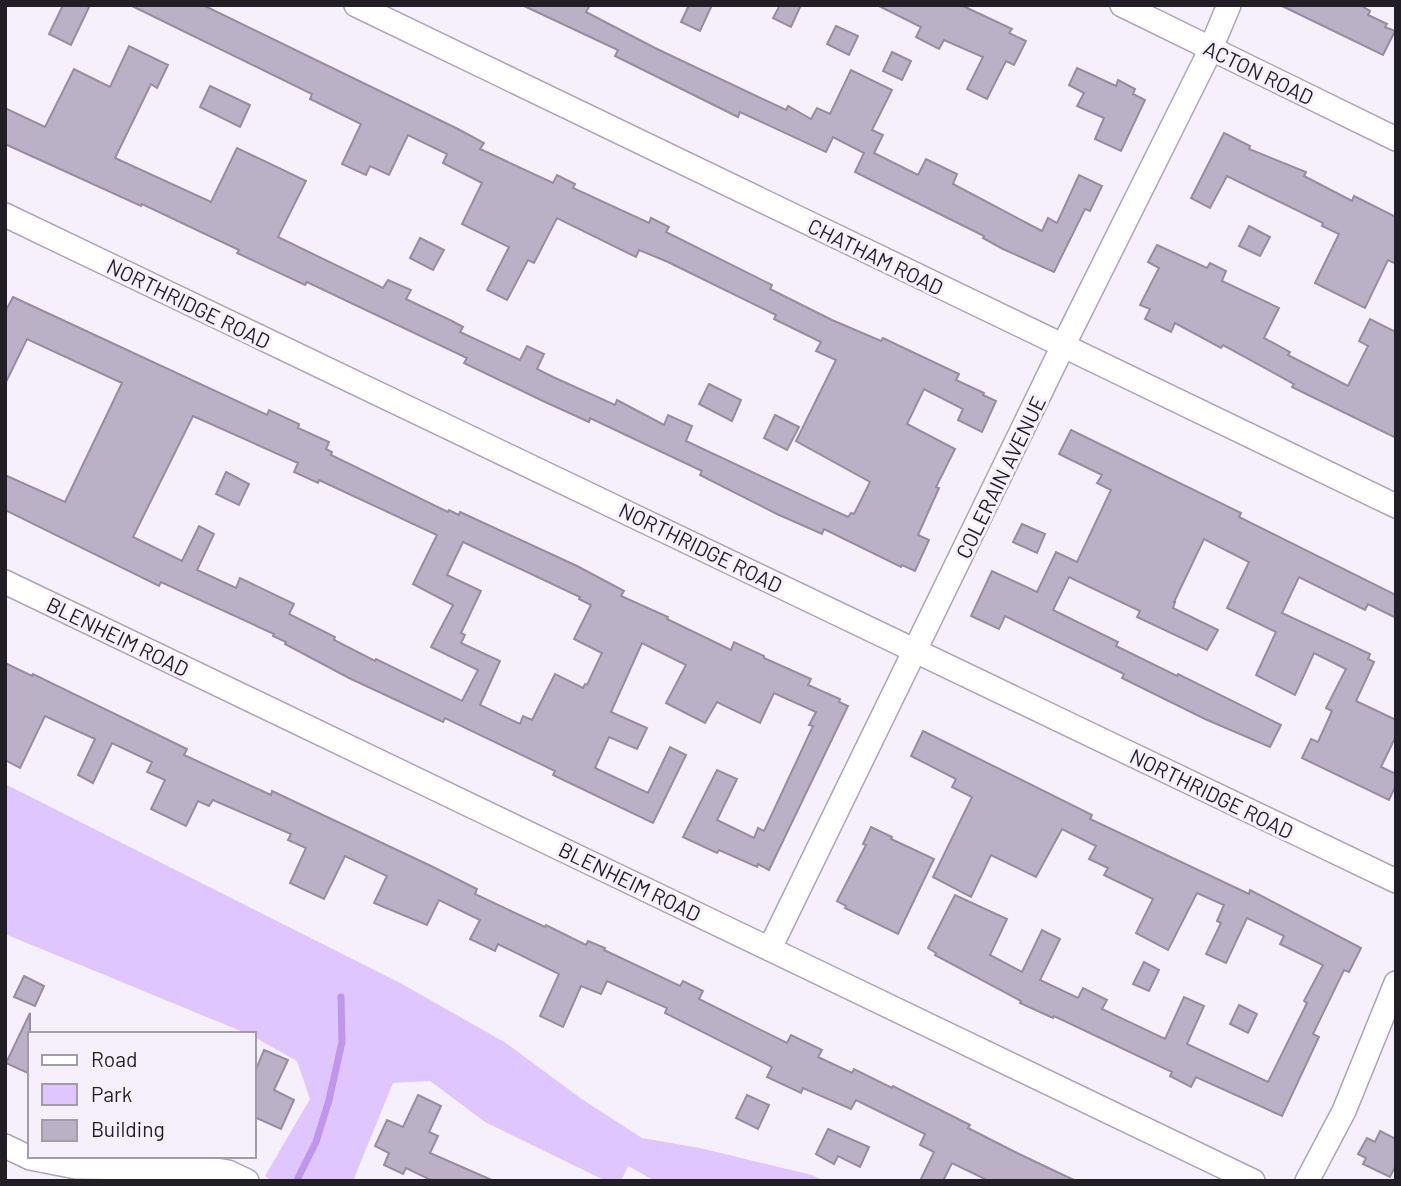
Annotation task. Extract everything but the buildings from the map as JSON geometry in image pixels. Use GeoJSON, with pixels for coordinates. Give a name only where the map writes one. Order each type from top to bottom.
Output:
{"type":"FeatureCollection","features":[{"type":"Feature","properties":{"kind":"street","name":"CHATHAM ROAD"},"geometry":{"type":"LineString","coordinates":[[356,5],[1396,506]]}},
{"type":"Feature","properties":{"kind":"street","name":"ACTON ROAD"},"geometry":{"type":"LineString","coordinates":[[1122,5],[1396,139]]}},
{"type":"Feature","properties":{"kind":"street","name":"COLERAIN AVENUE"},"geometry":{"type":"LineString","coordinates":[[770,948],[1230,5]]}},
{"type":"Feature","properties":{"kind":"street","name":"NORTHRIDGE ROAD"},"geometry":{"type":"LineString","coordinates":[[5,215],[1396,881]]}},
{"type":"Feature","properties":{"kind":"street","name":"BLENHEIM ROAD"},"geometry":{"type":"LineString","coordinates":[[5,582],[1254,1181]]}},
{"type":"Feature","properties":{"kind":"street"},"geometry":{"type":"LineString","coordinates":[[1307,1181],[1344,1111],[1396,983]]}},
{"type":"Feature","properties":{"kind":"street"},"geometry":{"type":"LineString","coordinates":[[5,1146],[28,1157]]}},
{"type":"Feature","properties":{"kind":"street"},"geometry":{"type":"LineString","coordinates":[[30,1158],[76,1167],[211,1169],[239,1175],[247,1181]]}},
{"type":"Feature","properties":{"kind":"green space"},"geometry":{"type":"Polygon","coordinates":[[[5,784],[402,984],[506,1043],[583,1100],[642,1138],[700,1148],[812,1175],[825,1181],[655,1181],[628,1166],[621,1181],[606,1181],[485,1122],[430,1081],[393,1083],[353,1181],[272,1181],[265,1176],[310,1099],[297,1061],[256,1038],[256,1032],[243,1032],[5,934],[5,784]]]}},
{"type":"Feature","properties":{"kind":"waterway"},"geometry":{"type":"LineString","coordinates":[[298,1178],[316,1142],[329,1100],[342,1042],[341,997]]}}]}
